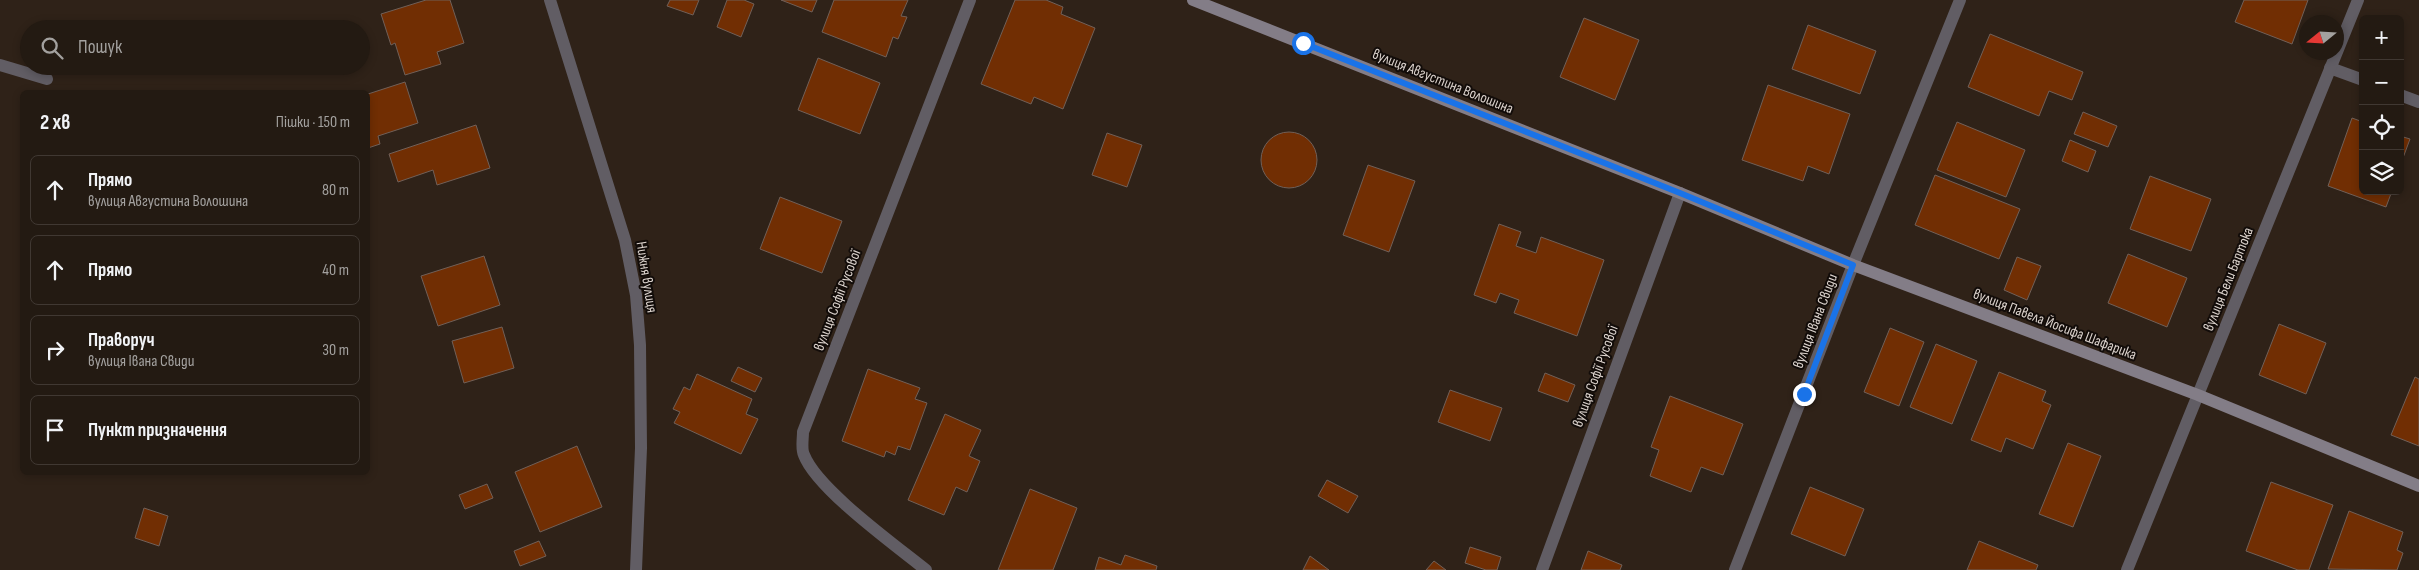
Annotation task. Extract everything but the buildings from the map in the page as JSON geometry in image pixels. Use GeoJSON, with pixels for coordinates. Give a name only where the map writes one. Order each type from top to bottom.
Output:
{"type":"FeatureCollection","features":[{"type":"Feature","properties":{"kind":"street","name":"Нижня вулиця"},"geometry":{"type":"LineString","coordinates":[[550,0],[625,240],[636,295],[640,345],[641,448],[636,570]]}},
{"type":"Feature","properties":{"kind":"street","name":"вулиця Софії Русової"},"geometry":{"type":"LineString","coordinates":[[926,570],[839,498],[814,474],[803,454],[803,432],[970,0]]}},
{"type":"Feature","properties":{"kind":"street","name":"вулиця Августина Волошина"},"geometry":{"type":"LineString","coordinates":[[1193,0],[1680,193]]}},
{"type":"Feature","properties":{"kind":"street","name":"вулиця Івана Свиди"},"geometry":{"type":"LineString","coordinates":[[1735,570],[1853,265],[1960,0]]}},
{"type":"Feature","properties":{"kind":"street","name":"вулиця Бели Бартока"},"geometry":{"type":"LineString","coordinates":[[2127,570],[2358,0]]}},
{"type":"Feature","properties":{"kind":"street"},"geometry":{"type":"LineString","coordinates":[[0,65],[20,71]]}},
{"type":"Feature","properties":{"kind":"street"},"geometry":{"type":"LineString","coordinates":[[2330,68],[2359,79]]}},
{"type":"Feature","properties":{"kind":"street"},"geometry":{"type":"LineString","coordinates":[[33,75],[46,79]]}},
{"type":"Feature","properties":{"kind":"street"},"geometry":{"type":"LineString","coordinates":[[2404,96],[2419,102]]}},
{"type":"Feature","properties":{"kind":"street","name":"вулиця Софії Русової"},"geometry":{"type":"LineString","coordinates":[[1542,570],[1680,193]]}},
{"type":"Feature","properties":{"kind":"street","name":"вулиця Павела Йосифа Шафарика"},"geometry":{"type":"LineString","coordinates":[[1680,193],[1853,265],[2198,395],[2419,486]]}},
{"type":"Feature","properties":{"kind":"route"},"geometry":{"type":"LineString","coordinates":[[1303,43],[1680,193],[1853,265],[1804,394]]}}]}
